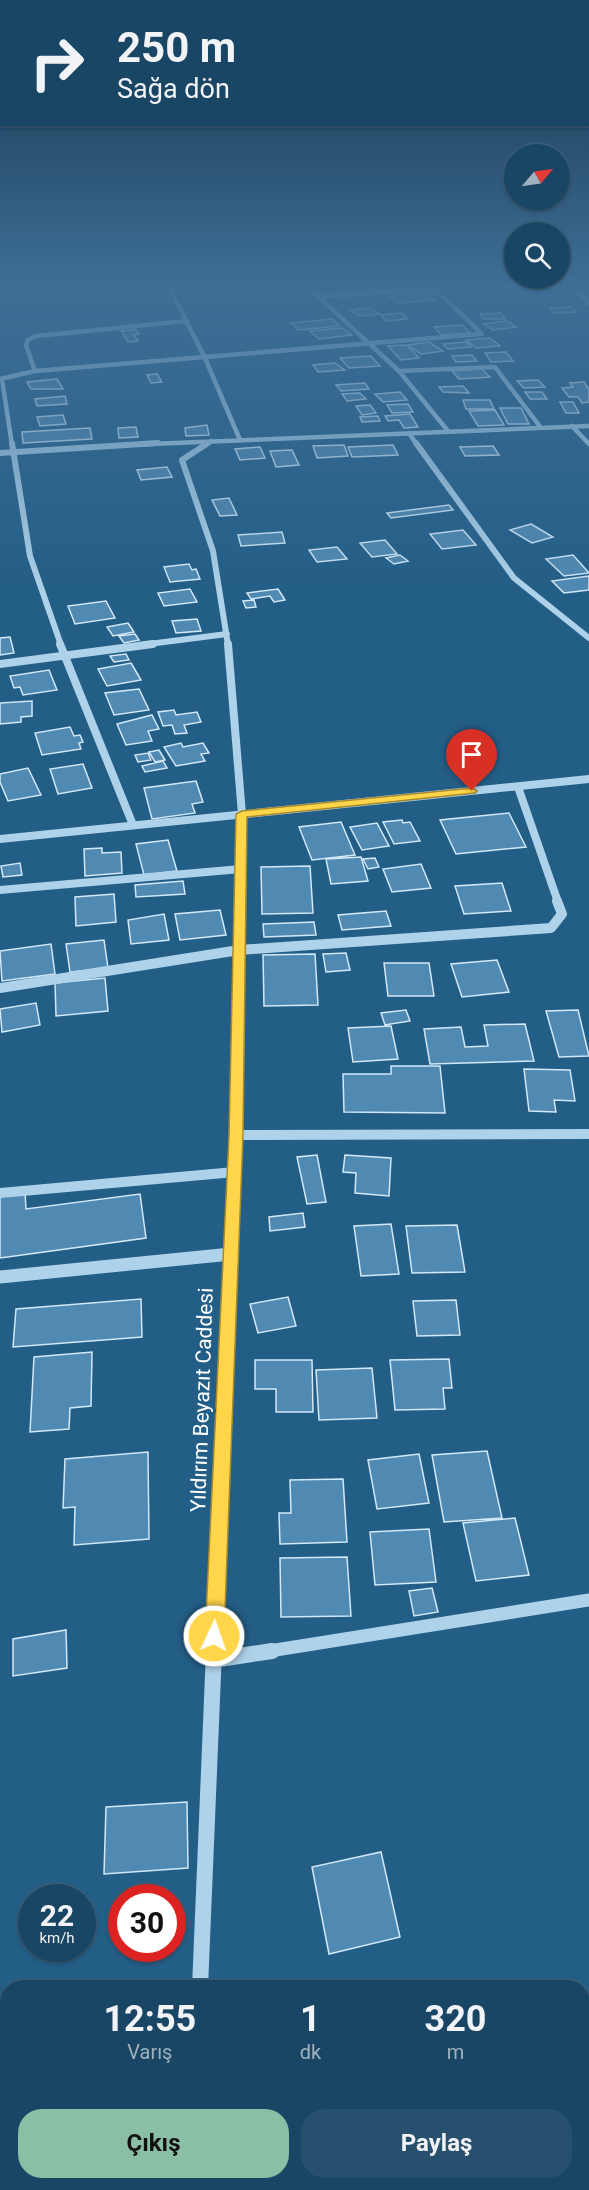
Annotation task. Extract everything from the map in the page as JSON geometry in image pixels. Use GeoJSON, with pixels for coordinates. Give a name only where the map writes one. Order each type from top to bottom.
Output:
{"type":"FeatureCollection","features":[{"type":"Feature","properties":{"kind":"street"},"geometry":{"type":"LineString","coordinates":[[2,389],[30,556],[64,654],[133,825]]}},
{"type":"Feature","properties":{"kind":"street"},"geometry":{"type":"LineString","coordinates":[[218,389],[240,440]]}},
{"type":"Feature","properties":{"kind":"street"},"geometry":{"type":"LineString","coordinates":[[414,389],[448,432]]}},
{"type":"Feature","properties":{"kind":"street"},"geometry":{"type":"LineString","coordinates":[[512,389],[541,428]]}},
{"type":"Feature","properties":{"kind":"street"},"geometry":{"type":"LineString","coordinates":[[572,426],[589,444]]}},
{"type":"Feature","properties":{"kind":"street"},"geometry":{"type":"LineString","coordinates":[[0,453],[211,441],[589,426]]}},
{"type":"Feature","properties":{"kind":"street"},"geometry":{"type":"LineString","coordinates":[[409,433],[514,578],[589,638]]}},
{"type":"Feature","properties":{"kind":"street","name":"Yıldırım Beyazıt Caddesi"},"geometry":{"type":"LineString","coordinates":[[200,1980],[235,1172],[242,814],[226,634],[213,551],[182,459],[211,441]]}},
{"type":"Feature","properties":{"kind":"street"},"geometry":{"type":"LineString","coordinates":[[0,664],[226,634]]}},
{"type":"Feature","properties":{"kind":"street"},"geometry":{"type":"LineString","coordinates":[[0,838],[589,779]]}},
{"type":"Feature","properties":{"kind":"street"},"geometry":{"type":"LineString","coordinates":[[0,988],[239,950],[551,928],[562,914],[518,786]]}},
{"type":"Feature","properties":{"kind":"street"},"geometry":{"type":"LineString","coordinates":[[0,890],[240,869]]}},
{"type":"Feature","properties":{"kind":"street"},"geometry":{"type":"LineString","coordinates":[[236,1135],[589,1134]]}},
{"type":"Feature","properties":{"kind":"street"},"geometry":{"type":"LineString","coordinates":[[0,1193],[235,1172]]}},
{"type":"Feature","properties":{"kind":"street"},"geometry":{"type":"LineString","coordinates":[[0,1277],[231,1254]]}},
{"type":"Feature","properties":{"kind":"street"},"geometry":{"type":"LineString","coordinates":[[213,1660],[589,1600]]}},
{"type":"Feature","properties":{"kind":"building"},"geometry":{"type":"Polygon","coordinates":[[[340,389],[366,389],[341,391],[340,389]]]}},
{"type":"Feature","properties":{"kind":"building"},"geometry":{"type":"Polygon","coordinates":[[[441,389],[466,389],[469,393],[443,392],[441,389]]]}},
{"type":"Feature","properties":{"kind":"building"},"geometry":{"type":"Polygon","coordinates":[[[563,389],[589,390],[589,402],[582,403],[578,397],[569,397],[563,389]]]}},
{"type":"Feature","properties":{"kind":"building"},"geometry":{"type":"Polygon","coordinates":[[[400,392],[407,400],[383,402],[375,394],[400,392]]]}},
{"type":"Feature","properties":{"kind":"building"},"geometry":{"type":"Polygon","coordinates":[[[525,392],[542,392],[547,399],[530,399],[525,392]]]}},
{"type":"Feature","properties":{"kind":"building"},"geometry":{"type":"Polygon","coordinates":[[[360,393],[366,399],[347,401],[342,394],[360,393]]]}},
{"type":"Feature","properties":{"kind":"building"},"geometry":{"type":"Polygon","coordinates":[[[65,396],[67,404],[37,406],[35,399],[65,396]]]}},
{"type":"Feature","properties":{"kind":"building"},"geometry":{"type":"Polygon","coordinates":[[[463,400],[490,400],[494,409],[466,409],[463,400]]]}},
{"type":"Feature","properties":{"kind":"building"},"geometry":{"type":"Polygon","coordinates":[[[560,402],[573,402],[579,413],[566,413],[560,402]]]}},
{"type":"Feature","properties":{"kind":"building"},"geometry":{"type":"Polygon","coordinates":[[[408,404],[413,412],[392,413],[387,405],[408,404]]]}},
{"type":"Feature","properties":{"kind":"building"},"geometry":{"type":"Polygon","coordinates":[[[370,405],[376,413],[362,415],[356,406],[370,405]]]}},
{"type":"Feature","properties":{"kind":"building"},"geometry":{"type":"Polygon","coordinates":[[[500,408],[521,408],[529,424],[508,424],[500,408]]]}},
{"type":"Feature","properties":{"kind":"building"},"geometry":{"type":"Polygon","coordinates":[[[495,410],[504,425],[478,426],[469,411],[495,410]]]}},
{"type":"Feature","properties":{"kind":"building"},"geometry":{"type":"Polygon","coordinates":[[[410,414],[418,427],[404,428],[399,420],[388,421],[385,416],[410,414]]]}},
{"type":"Feature","properties":{"kind":"building"},"geometry":{"type":"Polygon","coordinates":[[[63,415],[66,424],[40,426],[37,417],[63,415]]]}},
{"type":"Feature","properties":{"kind":"building"},"geometry":{"type":"Polygon","coordinates":[[[378,416],[380,421],[362,422],[360,417],[378,416]]]}},
{"type":"Feature","properties":{"kind":"building"},"geometry":{"type":"Polygon","coordinates":[[[207,425],[209,435],[186,436],[185,428],[207,425]]]}},
{"type":"Feature","properties":{"kind":"building"},"geometry":{"type":"Polygon","coordinates":[[[136,427],[138,437],[119,438],[118,428],[136,427]]]}},
{"type":"Feature","properties":{"kind":"building"},"geometry":{"type":"Polygon","coordinates":[[[90,428],[92,439],[23,443],[22,432],[90,428]]]}},
{"type":"Feature","properties":{"kind":"building"},"geometry":{"type":"Polygon","coordinates":[[[344,445],[348,456],[317,458],[313,446],[344,445]]]}},
{"type":"Feature","properties":{"kind":"building"},"geometry":{"type":"Polygon","coordinates":[[[393,445],[398,455],[352,457],[348,447],[393,445]]]}},
{"type":"Feature","properties":{"kind":"building"},"geometry":{"type":"Polygon","coordinates":[[[493,446],[499,455],[465,456],[460,447],[493,446]]]}},
{"type":"Feature","properties":{"kind":"building"},"geometry":{"type":"Polygon","coordinates":[[[260,447],[265,458],[240,460],[235,449],[260,447]]]}},
{"type":"Feature","properties":{"kind":"building"},"geometry":{"type":"Polygon","coordinates":[[[292,450],[299,465],[276,467],[270,451],[292,450]]]}},
{"type":"Feature","properties":{"kind":"building"},"geometry":{"type":"Polygon","coordinates":[[[167,467],[172,477],[141,480],[137,470],[167,467]]]}},
{"type":"Feature","properties":{"kind":"building"},"geometry":{"type":"Polygon","coordinates":[[[229,498],[237,515],[220,516],[212,500],[229,498]]]}},
{"type":"Feature","properties":{"kind":"building"},"geometry":{"type":"Polygon","coordinates":[[[449,505],[453,510],[391,518],[387,513],[449,505]]]}},
{"type":"Feature","properties":{"kind":"building"},"geometry":{"type":"Polygon","coordinates":[[[531,524],[553,537],[532,543],[510,530],[531,524]]]}},
{"type":"Feature","properties":{"kind":"building"},"geometry":{"type":"Polygon","coordinates":[[[463,530],[476,545],[442,549],[430,534],[463,530]]]}},
{"type":"Feature","properties":{"kind":"building"},"geometry":{"type":"Polygon","coordinates":[[[282,532],[285,543],[241,546],[238,535],[282,532]]]}},
{"type":"Feature","properties":{"kind":"building"},"geometry":{"type":"Polygon","coordinates":[[[385,540],[397,554],[372,557],[360,543],[385,540]]]}},
{"type":"Feature","properties":{"kind":"building"},"geometry":{"type":"Polygon","coordinates":[[[337,547],[347,559],[317,562],[309,550],[337,547]]]}},
{"type":"Feature","properties":{"kind":"building"},"geometry":{"type":"Polygon","coordinates":[[[400,555],[408,561],[394,564],[386,558],[400,555]]]}},
{"type":"Feature","properties":{"kind":"building"},"geometry":{"type":"Polygon","coordinates":[[[573,555],[589,573],[564,576],[546,559],[573,555]]]}},
{"type":"Feature","properties":{"kind":"building"},"geometry":{"type":"Polygon","coordinates":[[[189,564],[192,570],[196,569],[200,579],[170,582],[164,567],[189,564]]]}},
{"type":"Feature","properties":{"kind":"building"},"geometry":{"type":"Polygon","coordinates":[[[589,576],[589,590],[564,593],[552,581],[589,576]]]}},
{"type":"Feature","properties":{"kind":"building"},"geometry":{"type":"Polygon","coordinates":[[[190,589],[197,602],[164,606],[158,593],[190,589]]]}},
{"type":"Feature","properties":{"kind":"building"},"geometry":{"type":"Polygon","coordinates":[[[278,589],[285,600],[274,602],[270,596],[251,599],[247,593],[278,589]]]}},
{"type":"Feature","properties":{"kind":"building"},"geometry":{"type":"Polygon","coordinates":[[[254,600],[256,607],[246,608],[243,601],[254,600]]]}},
{"type":"Feature","properties":{"kind":"building"},"geometry":{"type":"Polygon","coordinates":[[[106,601],[115,618],[75,624],[68,606],[106,601]]]}},
{"type":"Feature","properties":{"kind":"building"},"geometry":{"type":"Polygon","coordinates":[[[197,619],[201,631],[176,633],[172,621],[197,619]]]}},
{"type":"Feature","properties":{"kind":"building"},"geometry":{"type":"Polygon","coordinates":[[[128,623],[134,632],[113,636],[107,627],[128,623]]]}},
{"type":"Feature","properties":{"kind":"building"},"geometry":{"type":"Polygon","coordinates":[[[135,634],[139,640],[124,643],[119,636],[135,634]]]}},
{"type":"Feature","properties":{"kind":"building"},"geometry":{"type":"Polygon","coordinates":[[[10,637],[14,653],[0,655],[0,638],[10,637]]]}},
{"type":"Feature","properties":{"kind":"building"},"geometry":{"type":"Polygon","coordinates":[[[126,654],[129,660],[114,662],[110,656],[126,654]]]}},
{"type":"Feature","properties":{"kind":"building"},"geometry":{"type":"Polygon","coordinates":[[[131,663],[141,680],[107,686],[98,669],[131,663]]]}},
{"type":"Feature","properties":{"kind":"building"},"geometry":{"type":"Polygon","coordinates":[[[49,670],[57,690],[23,695],[20,687],[14,688],[10,676],[49,670]]]}},
{"type":"Feature","properties":{"kind":"building"},"geometry":{"type":"Polygon","coordinates":[[[139,689],[149,710],[114,715],[105,693],[139,689]]]}},
{"type":"Feature","properties":{"kind":"building"},"geometry":{"type":"Polygon","coordinates":[[[32,701],[32,716],[21,717],[21,722],[0,724],[0,703],[32,701]]]}},
{"type":"Feature","properties":{"kind":"building"},"geometry":{"type":"Polygon","coordinates":[[[174,710],[176,715],[197,712],[201,722],[184,725],[187,733],[175,734],[172,725],[163,726],[158,712],[174,710]]]}},
{"type":"Feature","properties":{"kind":"building"},"geometry":{"type":"Polygon","coordinates":[[[152,715],[159,729],[148,731],[152,741],[126,745],[117,724],[152,715]]]}},
{"type":"Feature","properties":{"kind":"building"},"geometry":{"type":"Polygon","coordinates":[[[70,727],[74,736],[80,735],[83,742],[79,743],[81,749],[42,755],[35,733],[70,727]]]}},
{"type":"Feature","properties":{"kind":"building"},"geometry":{"type":"Polygon","coordinates":[[[181,743],[183,747],[203,743],[209,753],[201,754],[205,761],[176,766],[164,747],[181,743]]]}},
{"type":"Feature","properties":{"kind":"building"},"geometry":{"type":"Polygon","coordinates":[[[159,750],[165,760],[155,762],[149,752],[159,750]]]}},
{"type":"Feature","properties":{"kind":"building"},"geometry":{"type":"Polygon","coordinates":[[[148,753],[151,760],[138,762],[135,755],[148,753]]]}},
{"type":"Feature","properties":{"kind":"building"},"geometry":{"type":"Polygon","coordinates":[[[163,761],[167,768],[145,772],[142,766],[163,761]]]}},
{"type":"Feature","properties":{"kind":"building"},"geometry":{"type":"Polygon","coordinates":[[[83,764],[92,788],[58,794],[50,769],[83,764]]]}},
{"type":"Feature","properties":{"kind":"building"},"geometry":{"type":"Polygon","coordinates":[[[28,768],[41,795],[8,801],[0,782],[0,774],[28,768]]]}},
{"type":"Feature","properties":{"kind":"building"},"geometry":{"type":"Polygon","coordinates":[[[196,781],[203,802],[192,804],[195,813],[152,819],[144,788],[196,781]]]}},
{"type":"Feature","properties":{"kind":"building"},"geometry":{"type":"Polygon","coordinates":[[[509,813],[526,847],[456,854],[440,820],[509,813]]]}},
{"type":"Feature","properties":{"kind":"building"},"geometry":{"type":"Polygon","coordinates":[[[402,820],[403,823],[410,822],[420,841],[394,844],[383,822],[402,820]]]}},
{"type":"Feature","properties":{"kind":"building"},"geometry":{"type":"Polygon","coordinates":[[[341,822],[355,855],[312,860],[299,827],[341,822]]]}},
{"type":"Feature","properties":{"kind":"building"},"geometry":{"type":"Polygon","coordinates":[[[377,823],[389,846],[362,850],[350,827],[377,823]]]}},
{"type":"Feature","properties":{"kind":"building"},"geometry":{"type":"Polygon","coordinates":[[[168,840],[177,871],[144,875],[136,844],[168,840]]]}},
{"type":"Feature","properties":{"kind":"building"},"geometry":{"type":"Polygon","coordinates":[[[102,848],[102,853],[121,852],[122,873],[85,876],[84,849],[102,848]]]}},
{"type":"Feature","properties":{"kind":"building"},"geometry":{"type":"Polygon","coordinates":[[[361,857],[368,881],[331,884],[326,859],[361,857]]]}},
{"type":"Feature","properties":{"kind":"building"},"geometry":{"type":"Polygon","coordinates":[[[375,858],[379,867],[368,869],[363,859],[375,858]]]}},
{"type":"Feature","properties":{"kind":"building"},"geometry":{"type":"Polygon","coordinates":[[[20,863],[22,875],[3,877],[1,866],[20,863]]]}},
{"type":"Feature","properties":{"kind":"building"},"geometry":{"type":"Polygon","coordinates":[[[421,864],[431,888],[392,892],[383,869],[421,864]]]}},
{"type":"Feature","properties":{"kind":"building"},"geometry":{"type":"Polygon","coordinates":[[[310,866],[313,913],[262,914],[261,867],[310,866]]]}},
{"type":"Feature","properties":{"kind":"building"},"geometry":{"type":"Polygon","coordinates":[[[183,881],[185,894],[136,897],[135,885],[183,881]]]}},
{"type":"Feature","properties":{"kind":"building"},"geometry":{"type":"Polygon","coordinates":[[[502,883],[511,911],[464,914],[455,886],[502,883]]]}},
{"type":"Feature","properties":{"kind":"building"},"geometry":{"type":"Polygon","coordinates":[[[114,894],[116,922],[76,926],[75,897],[114,894]]]}},
{"type":"Feature","properties":{"kind":"building"},"geometry":{"type":"Polygon","coordinates":[[[220,910],[226,935],[180,940],[175,914],[220,910]]]}},
{"type":"Feature","properties":{"kind":"building"},"geometry":{"type":"Polygon","coordinates":[[[386,911],[391,926],[342,930],[338,915],[386,911]]]}},
{"type":"Feature","properties":{"kind":"building"},"geometry":{"type":"Polygon","coordinates":[[[164,914],[169,940],[131,944],[128,920],[164,914]]]}},
{"type":"Feature","properties":{"kind":"building"},"geometry":{"type":"Polygon","coordinates":[[[314,922],[316,935],[264,937],[263,924],[314,922]]]}},
{"type":"Feature","properties":{"kind":"building"},"geometry":{"type":"Polygon","coordinates":[[[104,940],[108,968],[70,972],[66,944],[104,940]]]}},
{"type":"Feature","properties":{"kind":"building"},"geometry":{"type":"Polygon","coordinates":[[[51,944],[55,974],[2,981],[0,951],[51,944]]]}},
{"type":"Feature","properties":{"kind":"building"},"geometry":{"type":"Polygon","coordinates":[[[346,953],[350,970],[326,972],[323,954],[346,953]]]}},
{"type":"Feature","properties":{"kind":"building"},"geometry":{"type":"Polygon","coordinates":[[[315,954],[318,1005],[264,1006],[263,955],[315,954]]]}},
{"type":"Feature","properties":{"kind":"building"},"geometry":{"type":"Polygon","coordinates":[[[497,960],[509,992],[462,997],[451,964],[497,960]]]}},
{"type":"Feature","properties":{"kind":"building"},"geometry":{"type":"Polygon","coordinates":[[[384,963],[429,963],[434,996],[388,996],[384,963]]]}},
{"type":"Feature","properties":{"kind":"building"},"geometry":{"type":"Polygon","coordinates":[[[105,978],[108,1011],[56,1016],[55,983],[105,978]]]}},
{"type":"Feature","properties":{"kind":"building"},"geometry":{"type":"Polygon","coordinates":[[[36,1003],[40,1025],[2,1032],[0,1009],[36,1003]]]}},
{"type":"Feature","properties":{"kind":"building"},"geometry":{"type":"Polygon","coordinates":[[[406,1010],[410,1021],[385,1025],[381,1013],[406,1010]]]}},
{"type":"Feature","properties":{"kind":"building"},"geometry":{"type":"Polygon","coordinates":[[[578,1010],[589,1056],[559,1057],[546,1011],[578,1010]]]}},
{"type":"Feature","properties":{"kind":"building"},"geometry":{"type":"Polygon","coordinates":[[[525,1024],[534,1061],[430,1064],[424,1029],[461,1027],[465,1047],[488,1046],[484,1025],[525,1024]]]}},
{"type":"Feature","properties":{"kind":"building"},"geometry":{"type":"Polygon","coordinates":[[[391,1026],[398,1059],[353,1062],[348,1028],[391,1026]]]}},
{"type":"Feature","properties":{"kind":"building"},"geometry":{"type":"Polygon","coordinates":[[[391,1066],[440,1066],[445,1113],[344,1112],[343,1074],[391,1074],[391,1066]]]}},
{"type":"Feature","properties":{"kind":"building"},"geometry":{"type":"Polygon","coordinates":[[[524,1069],[570,1070],[575,1101],[554,1100],[556,1112],[529,1111],[524,1069]]]}},
{"type":"Feature","properties":{"kind":"building"},"geometry":{"type":"Polygon","coordinates":[[[317,1155],[326,1202],[307,1204],[297,1157],[317,1155]]]}},
{"type":"Feature","properties":{"kind":"building"},"geometry":{"type":"Polygon","coordinates":[[[345,1155],[391,1158],[389,1196],[355,1193],[356,1173],[343,1172],[345,1155]]]}},
{"type":"Feature","properties":{"kind":"building"},"geometry":{"type":"Polygon","coordinates":[[[25,1192],[26,1209],[140,1194],[146,1238],[0,1258],[0,1196],[25,1192]]]}},
{"type":"Feature","properties":{"kind":"building"},"geometry":{"type":"Polygon","coordinates":[[[303,1213],[305,1227],[270,1231],[269,1217],[303,1213]]]}},
{"type":"Feature","properties":{"kind":"building"},"geometry":{"type":"Polygon","coordinates":[[[391,1224],[399,1274],[361,1276],[354,1226],[391,1224]]]}},
{"type":"Feature","properties":{"kind":"building"},"geometry":{"type":"Polygon","coordinates":[[[457,1225],[465,1272],[412,1273],[406,1226],[457,1225]]]}},
{"type":"Feature","properties":{"kind":"building"},"geometry":{"type":"Polygon","coordinates":[[[288,1297],[296,1326],[258,1333],[250,1304],[288,1297]]]}},
{"type":"Feature","properties":{"kind":"building"},"geometry":{"type":"Polygon","coordinates":[[[141,1299],[142,1337],[13,1347],[16,1309],[141,1299]]]}},
{"type":"Feature","properties":{"kind":"building"},"geometry":{"type":"Polygon","coordinates":[[[456,1300],[460,1335],[417,1336],[413,1301],[456,1300]]]}},
{"type":"Feature","properties":{"kind":"building"},"geometry":{"type":"Polygon","coordinates":[[[92,1352],[91,1406],[70,1408],[69,1429],[30,1432],[34,1357],[92,1352]]]}},
{"type":"Feature","properties":{"kind":"building"},"geometry":{"type":"Polygon","coordinates":[[[449,1359],[452,1388],[443,1388],[445,1409],[395,1410],[390,1360],[449,1359]]]}},
{"type":"Feature","properties":{"kind":"building"},"geometry":{"type":"Polygon","coordinates":[[[255,1360],[312,1360],[313,1412],[276,1412],[276,1389],[255,1389],[255,1360]]]}},
{"type":"Feature","properties":{"kind":"building"},"geometry":{"type":"Polygon","coordinates":[[[372,1368],[377,1418],[319,1420],[316,1370],[372,1368]]]}},
{"type":"Feature","properties":{"kind":"building"},"geometry":{"type":"Polygon","coordinates":[[[487,1451],[502,1518],[444,1522],[432,1455],[487,1451]]]}},
{"type":"Feature","properties":{"kind":"building"},"geometry":{"type":"Polygon","coordinates":[[[148,1452],[149,1539],[74,1545],[75,1507],[63,1508],[65,1459],[148,1452]]]}},
{"type":"Feature","properties":{"kind":"building"},"geometry":{"type":"Polygon","coordinates":[[[419,1454],[429,1503],[377,1509],[368,1460],[419,1454]]]}},
{"type":"Feature","properties":{"kind":"building"},"geometry":{"type":"Polygon","coordinates":[[[343,1479],[347,1542],[280,1544],[279,1513],[291,1513],[290,1480],[343,1479]]]}},
{"type":"Feature","properties":{"kind":"building"},"geometry":{"type":"Polygon","coordinates":[[[515,1518],[529,1575],[476,1581],[463,1523],[515,1518]]]}},
{"type":"Feature","properties":{"kind":"building"},"geometry":{"type":"Polygon","coordinates":[[[429,1529],[436,1582],[375,1585],[370,1532],[429,1529]]]}},
{"type":"Feature","properties":{"kind":"building"},"geometry":{"type":"Polygon","coordinates":[[[347,1557],[351,1616],[281,1617],[280,1558],[347,1557]]]}},
{"type":"Feature","properties":{"kind":"building"},"geometry":{"type":"Polygon","coordinates":[[[432,1588],[438,1612],[414,1616],[409,1591],[432,1588]]]}},
{"type":"Feature","properties":{"kind":"building"},"geometry":{"type":"Polygon","coordinates":[[[66,1630],[67,1668],[13,1676],[13,1639],[66,1630]]]}},
{"type":"Feature","properties":{"kind":"building"},"geometry":{"type":"Polygon","coordinates":[[[187,1802],[188,1868],[104,1874],[106,1807],[187,1802]]]}},
{"type":"Feature","properties":{"kind":"building"},"geometry":{"type":"Polygon","coordinates":[[[381,1852],[400,1937],[329,1954],[312,1867],[381,1852]]]}},
{"type":"Feature","properties":{"kind":"route"},"geometry":{"type":"LineString","coordinates":[[214,1636],[236,1135],[242,814],[472,791]]}}]}
